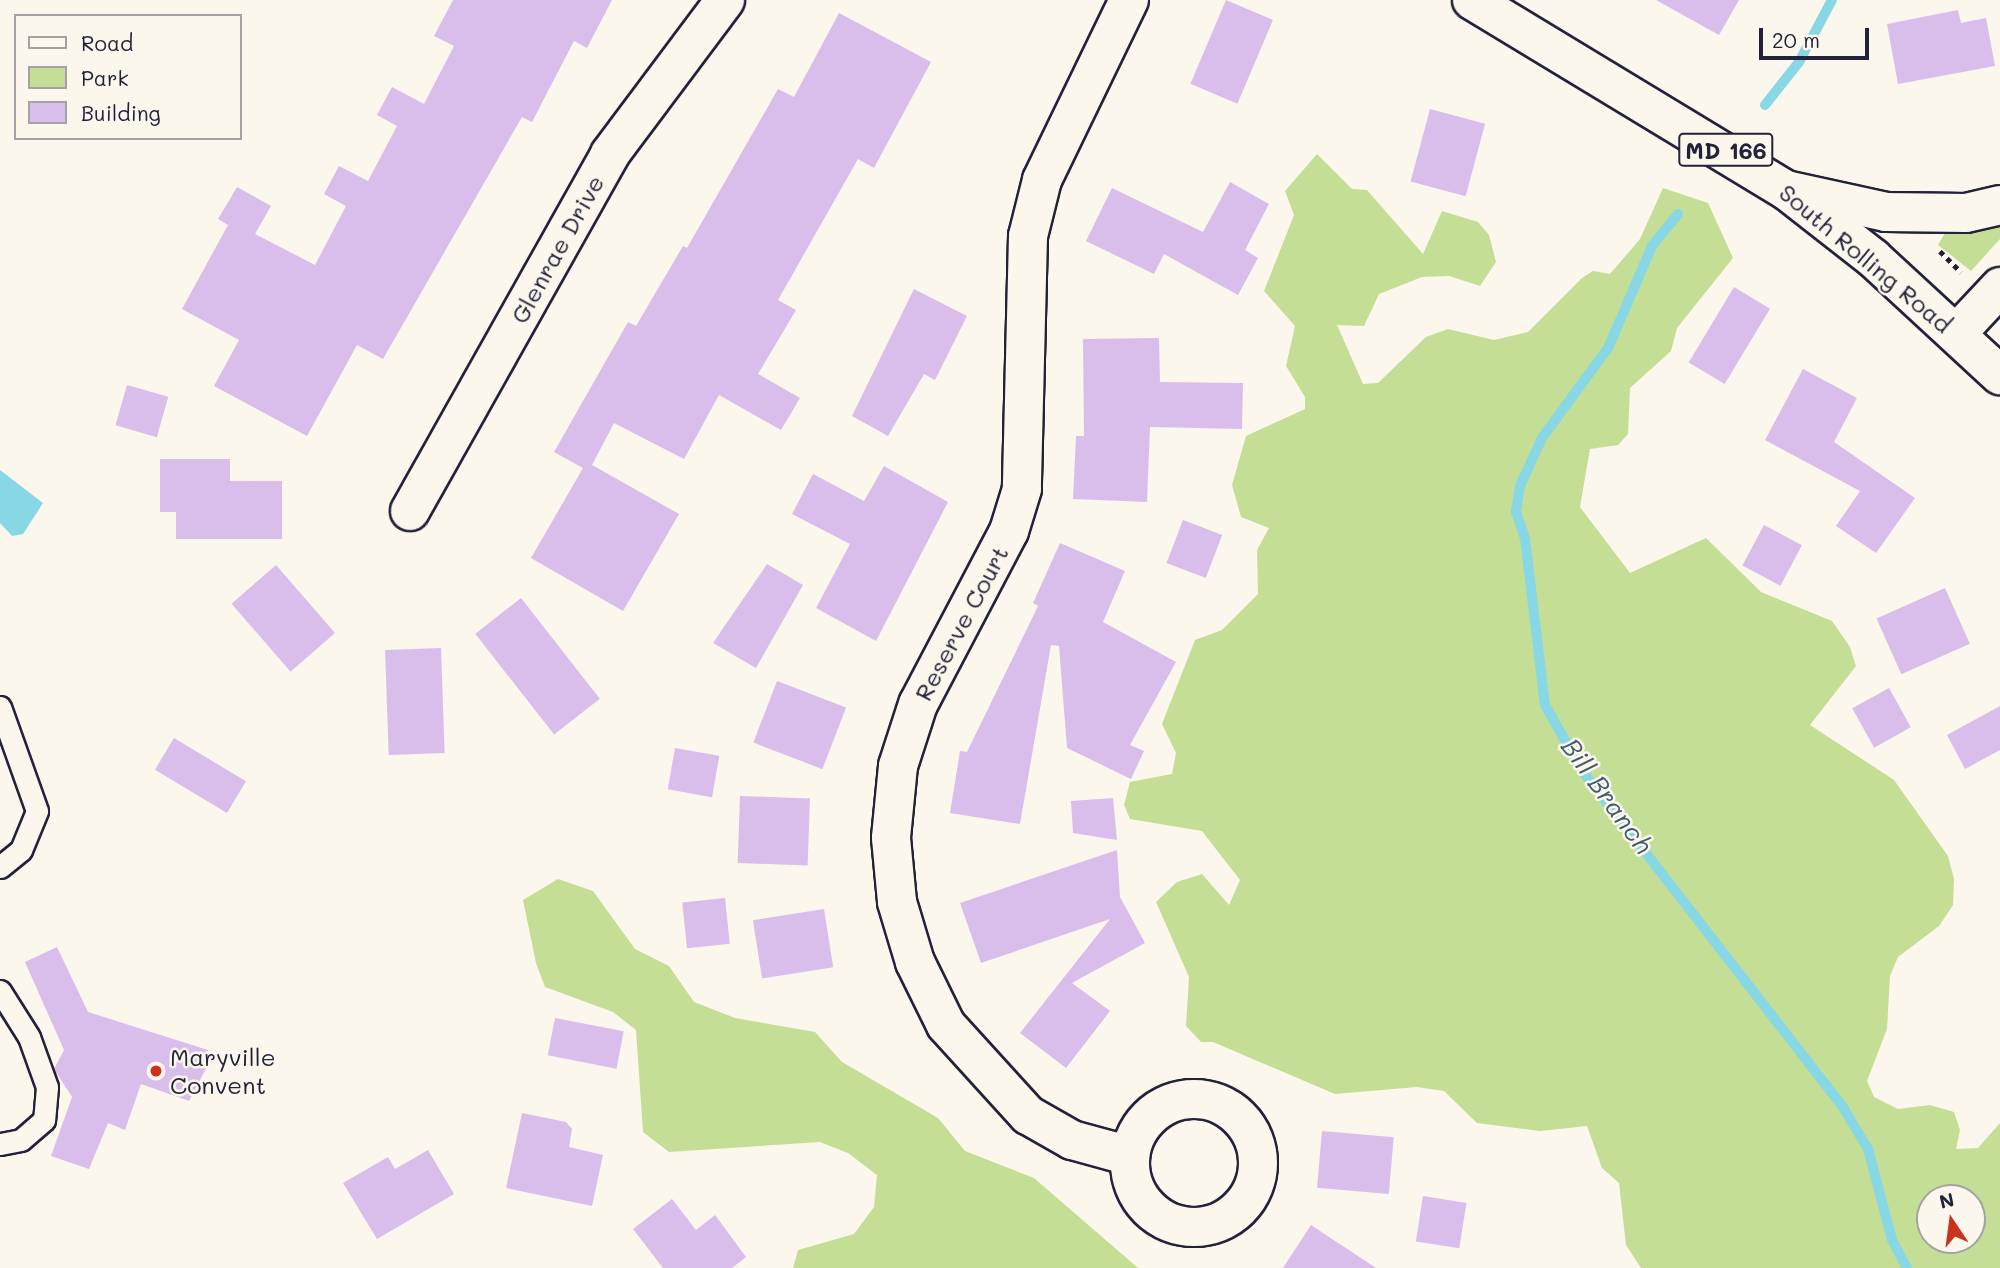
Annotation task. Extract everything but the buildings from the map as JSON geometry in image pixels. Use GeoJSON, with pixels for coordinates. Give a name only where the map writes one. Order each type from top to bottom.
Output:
{"type":"FeatureCollection","features":[{"type":"Feature","properties":{"kind":"street","name":"Glenrae Drive"},"geometry":{"type":"LineString","coordinates":[[410,511],[610,154],[725,0]]}},
{"type":"Feature","properties":{"kind":"street","name":"Reserve Court"},"geometry":{"type":"LineString","coordinates":[[1129,0],[1042,180],[1028,236],[1022,489],[1009,531],[918,704],[898,766],[891,838],[897,902],[915,962],[946,1025],[1028,1115],[1072,1140],[1130,1156]]}},
{"type":"Feature","properties":{"kind":"street","name":"South Rolling Road"},"geometry":{"type":"LineString","coordinates":[[1472,0],[1786,190],[1957,333],[2000,375]]}},
{"type":"Feature","properties":{"kind":"street"},"geometry":{"type":"LineString","coordinates":[[1786,190],[1886,212],[1966,213],[2000,205]]}},
{"type":"Feature","properties":{"kind":"street"},"geometry":{"type":"LineString","coordinates":[[1957,333],[2000,287]]}},
{"type":"Feature","properties":{"kind":"lane"},"geometry":{"type":"LineString","coordinates":[[0,707],[37,811],[21,850],[0,867]]}},
{"type":"Feature","properties":{"kind":"lane"},"geometry":{"type":"LineString","coordinates":[[0,991],[29,1037],[47,1087],[44,1120],[21,1140],[0,1144]]}},
{"type":"Feature","properties":{"kind":"path"},"geometry":{"type":"LineString","coordinates":[[1932,244],[1962,273]]}},
{"type":"Feature","properties":{"kind":"green space"},"geometry":{"type":"Polygon","coordinates":[[[1317,154],[1352,189],[1367,190],[1423,254],[1442,211],[1478,222],[1489,235],[1496,262],[1480,286],[1449,276],[1422,277],[1379,294],[1364,326],[1337,325],[1363,384],[1378,383],[1426,337],[1448,329],[1494,340],[1528,332],[1582,278],[1593,271],[1610,274],[1640,239],[1663,188],[1708,203],[1733,258],[1677,328],[1671,351],[1630,388],[1628,434],[1618,445],[1590,449],[1580,507],[1630,573],[1706,538],[1761,592],[1832,621],[1850,647],[1856,666],[1810,725],[1894,780],[1948,856],[1954,879],[1953,905],[1939,926],[1898,957],[1890,976],[1887,1029],[1867,1081],[1874,1097],[1898,1109],[1930,1105],[1954,1112],[1960,1130],[1956,1149],[1978,1148],[2000,1123],[2000,1268],[1641,1268],[1626,1245],[1619,1183],[1602,1168],[1587,1126],[1540,1131],[1477,1123],[1444,1091],[1417,1087],[1335,1094],[1213,1042],[1201,1042],[1186,1026],[1189,977],[1156,902],[1177,882],[1202,874],[1229,905],[1240,880],[1202,831],[1130,819],[1124,805],[1130,782],[1172,774],[1176,753],[1162,724],[1195,640],[1222,630],[1258,594],[1257,550],[1269,528],[1241,517],[1232,485],[1246,436],[1305,409],[1305,397],[1286,366],[1295,326],[1264,291],[1294,215],[1285,191],[1317,154]]]}},
{"type":"Feature","properties":{"kind":"green space"},"geometry":{"type":"Polygon","coordinates":[[[2000,223],[2000,239],[1971,271],[1938,245],[1947,230],[2000,223]]]}},
{"type":"Feature","properties":{"kind":"green space"},"geometry":{"type":"Polygon","coordinates":[[[558,879],[593,891],[635,949],[669,966],[694,1002],[735,1018],[815,1032],[842,1062],[938,1118],[965,1151],[1034,1178],[1138,1268],[793,1268],[798,1250],[854,1234],[874,1207],[877,1175],[848,1153],[820,1142],[669,1152],[643,1132],[636,1030],[613,1012],[545,987],[536,963],[523,900],[558,879]]]}},
{"type":"Feature","properties":{"kind":"water"},"geometry":{"type":"Polygon","coordinates":[[[0,470],[43,503],[23,534],[12,536],[0,523],[0,470]]]}},
{"type":"Feature","properties":{"kind":"waterway","name":"Bill Branch"},"geometry":{"type":"LineString","coordinates":[[1765,105],[1799,62],[1832,0]]}},
{"type":"Feature","properties":{"kind":"waterway","name":"Bill Branch"},"geometry":{"type":"LineString","coordinates":[[1678,214],[1652,246],[1608,348],[1542,438],[1520,486],[1516,512],[1525,538],[1545,705],[1583,772],[1844,1109],[1868,1149],[1892,1240],[1907,1268]]}},
{"type":"Feature","properties":{"kind":"place","name":"Maryville Convent"},"geometry":{"type":"Point","coordinates":[156,1071]}}]}
